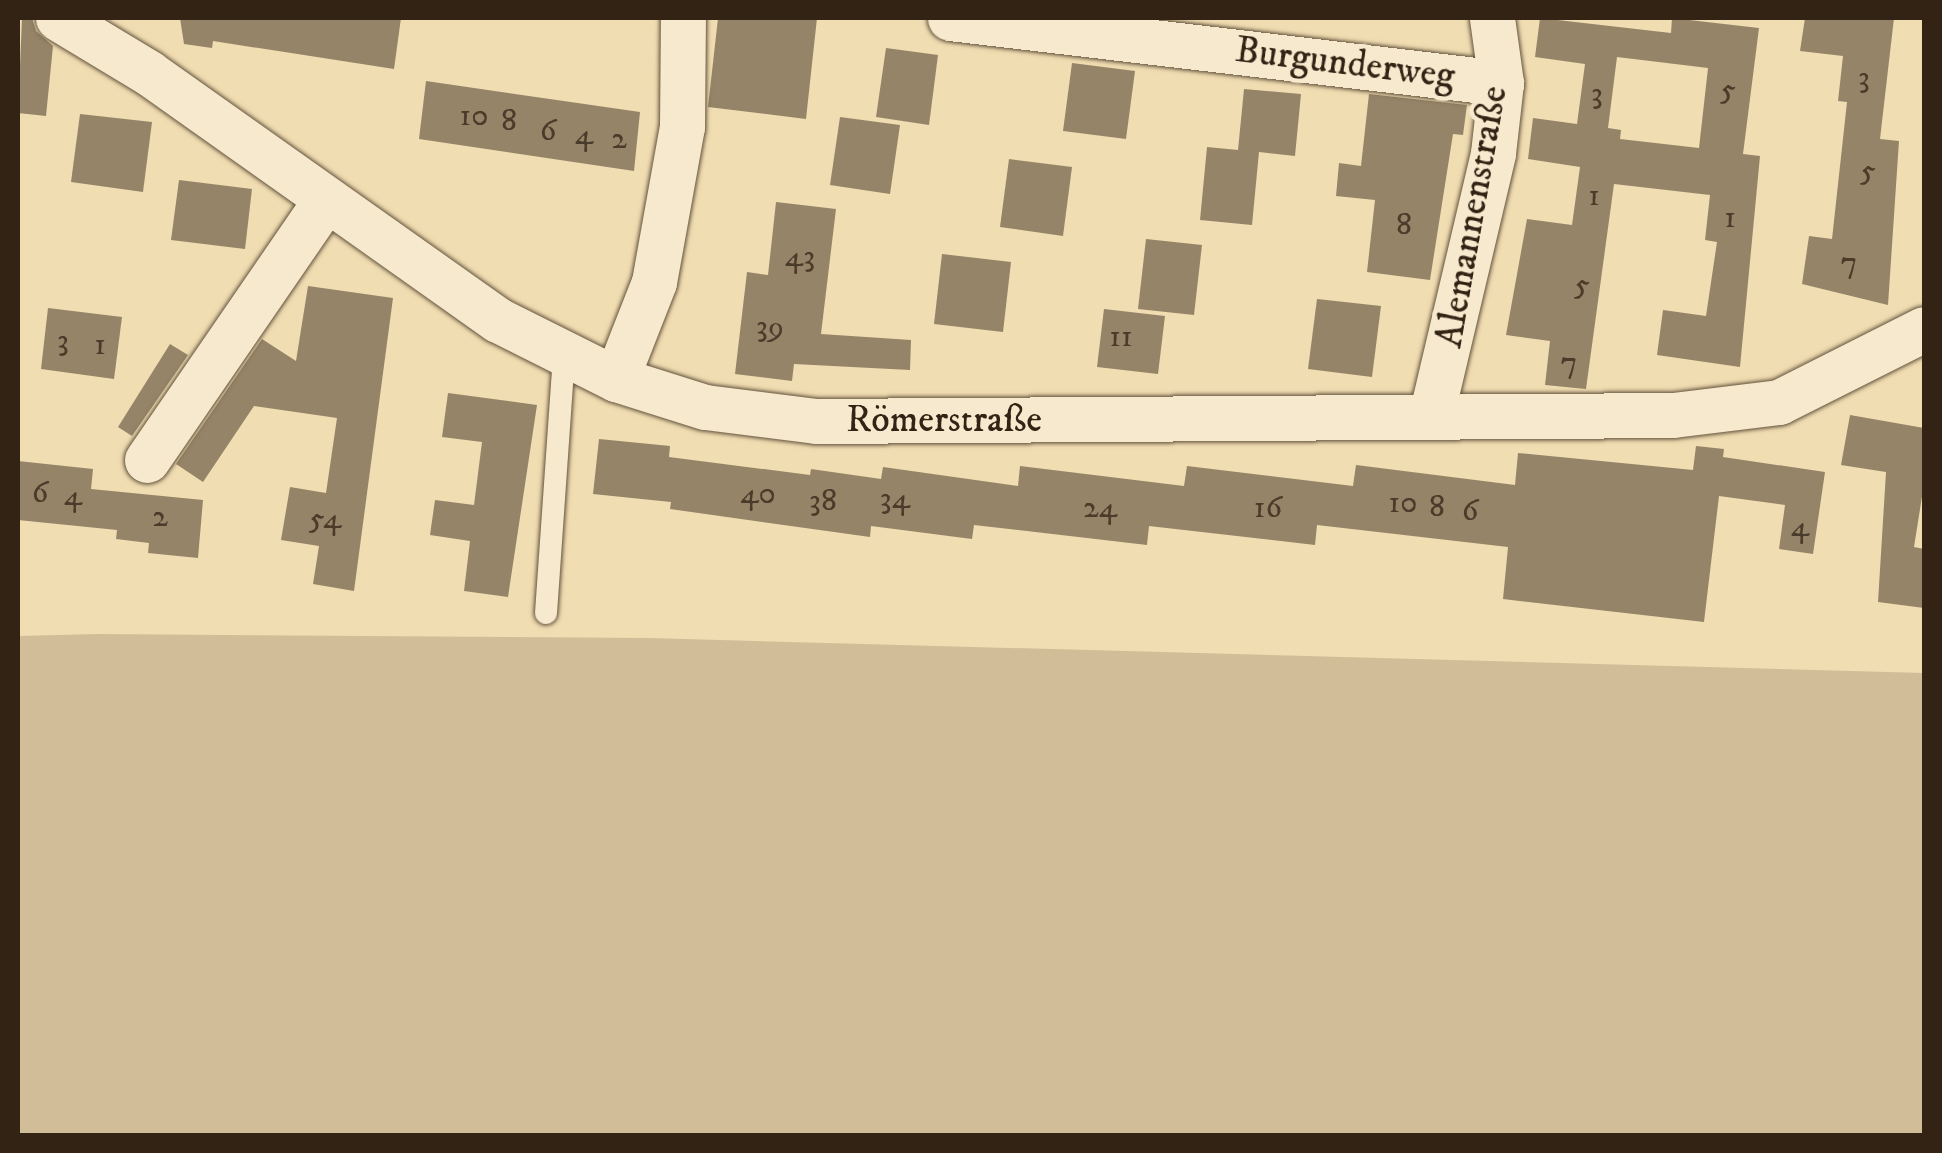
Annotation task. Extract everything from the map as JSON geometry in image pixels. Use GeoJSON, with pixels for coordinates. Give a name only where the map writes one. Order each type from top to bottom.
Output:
{"type":"FeatureCollection","features":[{"type":"Feature","properties":{"kind":"street","name":"Römerstraße"},"geometry":{"type":"LineString","coordinates":[[58,18],[148,72],[498,320],[564,357],[616,379],[705,407],[816,421],[1618,417],[1778,402],[1924,329]]}},
{"type":"Feature","properties":{"kind":"street"},"geometry":{"type":"LineString","coordinates":[[616,379],[654,282],[682,127],[683,18]]}},
{"type":"Feature","properties":{"kind":"street","name":"Burgunderweg"},"geometry":{"type":"LineString","coordinates":[[950,18],[1501,83]]}},
{"type":"Feature","properties":{"kind":"street","name":"Alemannenstraße"},"geometry":{"type":"LineString","coordinates":[[1431,416],[1484,206],[1501,83],[1492,18]]}},
{"type":"Feature","properties":{"kind":"street"},"geometry":{"type":"LineString","coordinates":[[147,460],[326,200]]}},
{"type":"Feature","properties":{"kind":"lane"},"geometry":{"type":"LineString","coordinates":[[546,613],[564,357]]}},
{"type":"Feature","properties":{"kind":"shaded area"},"geometry":{"type":"Polygon","coordinates":[[[18,636],[648,638],[1924,673],[1924,1135],[18,1135],[18,636]]]}},
{"type":"Feature","properties":{"kind":"building"},"geometry":{"type":"Polygon","coordinates":[[[22,18],[32,18],[36,31],[53,46],[46,116],[18,113],[22,18]]]}},
{"type":"Feature","properties":{"kind":"building"},"geometry":{"type":"Polygon","coordinates":[[[180,18],[401,18],[394,69],[213,41],[212,48],[184,44],[180,18]]]}},
{"type":"Feature","properties":{"kind":"building"},"geometry":{"type":"Polygon","coordinates":[[[718,18],[817,18],[806,119],[708,107],[718,18]]]}},
{"type":"Feature","properties":{"kind":"building"},"geometry":{"type":"Polygon","coordinates":[[[1540,18],[1671,33],[1672,18],[1759,28],[1743,154],[1760,156],[1740,367],[1657,355],[1663,310],[1706,316],[1717,242],[1705,240],[1710,195],[1614,184],[1586,389],[1545,385],[1550,341],[1506,335],[1527,219],[1572,225],[1580,167],[1528,159],[1533,118],[1577,124],[1585,64],[1535,57],[1540,18]],[[1617,57],[1608,128],[1621,130],[1620,139],[1699,148],[1708,68],[1617,57]]]}},
{"type":"Feature","properties":{"kind":"building"},"geometry":{"type":"Polygon","coordinates":[[[1805,18],[1894,18],[1880,139],[1899,141],[1888,305],[1802,284],[1809,236],[1832,239],[1847,102],[1838,101],[1843,56],[1800,51],[1805,18]]]}},
{"type":"Feature","properties":{"kind":"building"},"geometry":{"type":"Polygon","coordinates":[[[886,48],[938,55],[929,125],[876,117],[886,48]]]}},
{"type":"Feature","properties":{"kind":"building"},"geometry":{"type":"Polygon","coordinates":[[[1072,63],[1135,71],[1126,139],[1063,131],[1072,63]]]}},
{"type":"Feature","properties":{"kind":"building"},"geometry":{"type":"Polygon","coordinates":[[[426,81],[640,112],[634,171],[419,139],[426,81]]]}},
{"type":"Feature","properties":{"kind":"building"},"geometry":{"type":"Polygon","coordinates":[[[1244,89],[1301,94],[1295,156],[1259,152],[1252,225],[1200,220],[1207,147],[1238,150],[1244,89]]]}},
{"type":"Feature","properties":{"kind":"building"},"geometry":{"type":"Polygon","coordinates":[[[1369,94],[1467,105],[1463,135],[1453,134],[1430,280],[1367,272],[1375,200],[1336,196],[1339,163],[1361,166],[1369,94]]]}},
{"type":"Feature","properties":{"kind":"building"},"geometry":{"type":"Polygon","coordinates":[[[80,114],[152,122],[143,192],[71,182],[80,114]]]}},
{"type":"Feature","properties":{"kind":"building"},"geometry":{"type":"Polygon","coordinates":[[[840,117],[900,125],[890,194],[830,185],[840,117]]]}},
{"type":"Feature","properties":{"kind":"building"},"geometry":{"type":"Polygon","coordinates":[[[1009,159],[1072,167],[1063,236],[1000,227],[1009,159]]]}},
{"type":"Feature","properties":{"kind":"building"},"geometry":{"type":"Polygon","coordinates":[[[179,180],[252,189],[245,249],[171,240],[179,180]]]}},
{"type":"Feature","properties":{"kind":"building"},"geometry":{"type":"Polygon","coordinates":[[[776,202],[836,209],[821,334],[911,340],[910,370],[794,364],[792,381],[735,374],[747,272],[768,275],[776,202]]]}},
{"type":"Feature","properties":{"kind":"building"},"geometry":{"type":"Polygon","coordinates":[[[1146,239],[1202,245],[1194,315],[1138,309],[1146,239]]]}},
{"type":"Feature","properties":{"kind":"building"},"geometry":{"type":"Polygon","coordinates":[[[942,254],[1011,262],[1003,332],[934,324],[942,254]]]}},
{"type":"Feature","properties":{"kind":"building"},"geometry":{"type":"Polygon","coordinates":[[[308,286],[393,298],[354,591],[313,584],[319,546],[281,540],[290,487],[326,493],[337,418],[254,406],[203,482],[176,464],[262,339],[296,361],[308,286]]]}},
{"type":"Feature","properties":{"kind":"building"},"geometry":{"type":"Polygon","coordinates":[[[1317,299],[1381,306],[1372,377],[1308,369],[1317,299]]]}},
{"type":"Feature","properties":{"kind":"building"},"geometry":{"type":"Polygon","coordinates":[[[48,308],[122,317],[114,379],[41,369],[48,308]]]}},
{"type":"Feature","properties":{"kind":"building"},"geometry":{"type":"Polygon","coordinates":[[[1104,309],[1165,316],[1158,374],[1097,367],[1104,309]]]}},
{"type":"Feature","properties":{"kind":"building"},"geometry":{"type":"Polygon","coordinates":[[[170,344],[188,355],[132,436],[118,427],[170,344]]]}},
{"type":"Feature","properties":{"kind":"building"},"geometry":{"type":"Polygon","coordinates":[[[448,393],[537,405],[508,597],[464,591],[470,541],[430,535],[435,500],[474,505],[482,442],[442,437],[448,393]]]}},
{"type":"Feature","properties":{"kind":"building"},"geometry":{"type":"Polygon","coordinates":[[[1850,415],[1924,428],[1924,484],[1914,547],[1924,549],[1924,608],[1878,602],[1886,472],[1841,465],[1850,415]]]}},
{"type":"Feature","properties":{"kind":"building"},"geometry":{"type":"Polygon","coordinates":[[[599,439],[670,446],[669,457],[810,475],[811,469],[881,479],[883,467],[1018,486],[1020,466],[1184,486],[1187,466],[1353,486],[1356,465],[1515,485],[1518,453],[1693,470],[1696,446],[1724,449],[1723,457],[1825,472],[1813,554],[1779,549],[1785,505],[1719,496],[1704,622],[1503,599],[1508,547],[1317,525],[1315,545],[1149,526],[1147,545],[974,525],[972,539],[871,526],[870,537],[670,509],[671,502],[593,494],[599,439]]]}},
{"type":"Feature","properties":{"kind":"building"},"geometry":{"type":"Polygon","coordinates":[[[18,461],[93,469],[91,489],[203,500],[198,558],[148,553],[149,543],[116,539],[117,530],[18,520],[18,461]]]}}]}
